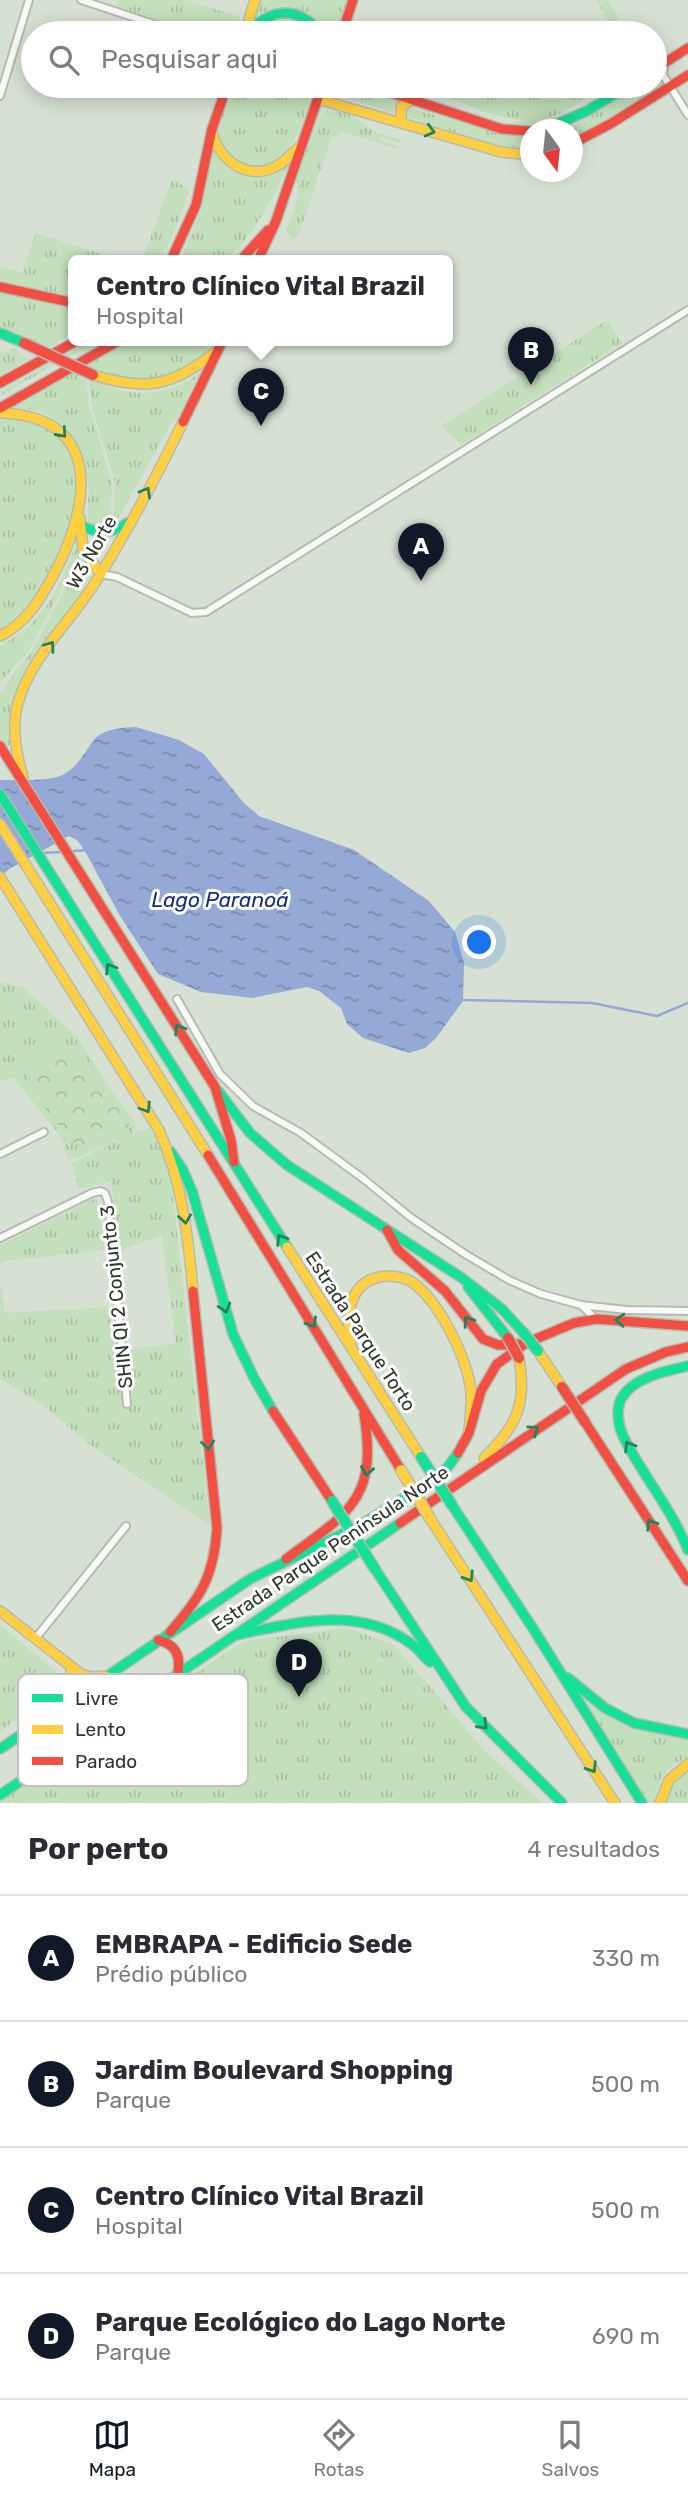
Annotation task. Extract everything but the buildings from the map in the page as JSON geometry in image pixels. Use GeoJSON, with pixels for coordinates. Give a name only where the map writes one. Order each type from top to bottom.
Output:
{"type":"FeatureCollection","features":[{"type":"Feature","properties":{"kind":"main road"},"geometry":{"type":"LineString","coordinates":[[249,21],[255,0]]}},
{"type":"Feature","properties":{"kind":"main road"},"geometry":{"type":"LineString","coordinates":[[346,21],[353,0]]}},
{"type":"Feature","properties":{"kind":"main road"},"geometry":{"type":"LineString","coordinates":[[261,21],[278,13],[296,13],[310,21]]}},
{"type":"Feature","properties":{"kind":"main road"},"geometry":{"type":"LineString","coordinates":[[667,61],[688,48]]}},
{"type":"Feature","properties":{"kind":"main road"},"geometry":{"type":"LineString","coordinates":[[667,88],[688,75]]}},
{"type":"Feature","properties":{"kind":"main road"},"geometry":{"type":"LineString","coordinates":[[174,255],[196,205],[212,129],[223,98]]}},
{"type":"Feature","properties":{"kind":"main road"},"geometry":{"type":"LineString","coordinates":[[405,98],[502,129],[520,130]]}},
{"type":"Feature","properties":{"kind":"main road"},"geometry":{"type":"LineString","coordinates":[[568,119],[608,98]]}},
{"type":"Feature","properties":{"kind":"main road"},"geometry":{"type":"LineString","coordinates":[[583,139],[651,98]]}},
{"type":"Feature","properties":{"kind":"main road"},"geometry":{"type":"LineString","coordinates":[[260,255],[275,222],[317,99],[501,152],[520,154]]}},
{"type":"Feature","properties":{"kind":"main road"},"geometry":{"type":"LineString","coordinates":[[401,123],[401,107],[411,100]]}},
{"type":"Feature","properties":{"kind":"main road"},"geometry":{"type":"LineString","coordinates":[[212,129],[214,141],[223,159],[234,167],[251,171],[280,164],[303,142]]}},
{"type":"Feature","properties":{"kind":"main road"},"geometry":{"type":"LineString","coordinates":[[245,255],[275,222]]}},
{"type":"Feature","properties":{"kind":"main road"},"geometry":{"type":"LineString","coordinates":[[0,287],[68,302]]}},
{"type":"Feature","properties":{"kind":"main road"},"geometry":{"type":"LineString","coordinates":[[0,333],[93,375],[128,386],[157,385],[185,376],[220,346]]}},
{"type":"Feature","properties":{"kind":"main road"},"geometry":{"type":"LineString","coordinates":[[0,383],[68,346]]}},
{"type":"Feature","properties":{"kind":"main road"},"geometry":{"type":"LineString","coordinates":[[0,411],[110,346]]}},
{"type":"Feature","properties":{"kind":"main road","name":"W3 Norte"},"geometry":{"type":"LineString","coordinates":[[24,784],[16,746],[17,705],[34,668],[101,573],[175,440],[221,346]]}},
{"type":"Feature","properties":{"kind":"main road"},"geometry":{"type":"LineString","coordinates":[[0,411],[25,413],[45,419],[60,429],[69,440],[79,468],[81,501],[61,560],[38,602],[23,622],[9,633],[0,636]]}},
{"type":"Feature","properties":{"kind":"main road"},"geometry":{"type":"LineString","coordinates":[[79,511],[82,550],[101,573]]}},
{"type":"Feature","properties":{"kind":"main road"},"geometry":{"type":"LineString","coordinates":[[80,525],[98,534],[110,533],[131,519]]}},
{"type":"Feature","properties":{"kind":"main road"},"geometry":{"type":"LineString","coordinates":[[0,746],[215,1087],[250,1133],[303,1176],[462,1278],[502,1309],[538,1351],[688,1581]]}},
{"type":"Feature","properties":{"kind":"main road","name":"Estrada Parque Torto"},"geometry":{"type":"LineString","coordinates":[[0,793],[642,1803]]}},
{"type":"Feature","properties":{"kind":"main road","name":"Estrada Parque Torto"},"geometry":{"type":"LineString","coordinates":[[0,824],[189,1123],[432,1520],[615,1803]]}},
{"type":"Feature","properties":{"kind":"main road"},"geometry":{"type":"LineString","coordinates":[[1,878],[181,1165],[195,1199],[225,1310],[245,1361],[440,1672],[466,1707],[562,1803]]}},
{"type":"Feature","properties":{"kind":"main road"},"geometry":{"type":"LineString","coordinates":[[215,1087],[231,1140],[235,1166]]}},
{"type":"Feature","properties":{"kind":"main road"},"geometry":{"type":"LineString","coordinates":[[170,1632],[195,1605],[208,1581],[214,1565],[217,1528],[188,1242],[182,1198],[171,1152]]}},
{"type":"Feature","properties":{"kind":"main road"},"geometry":{"type":"LineString","coordinates":[[386,1229],[398,1250],[445,1291],[483,1339],[498,1346],[524,1337]]}},
{"type":"Feature","properties":{"kind":"main road"},"geometry":{"type":"LineString","coordinates":[[354,1352],[346,1323],[349,1302],[354,1292],[374,1279],[387,1276],[412,1282],[438,1313],[466,1370],[471,1398],[469,1433]]}},
{"type":"Feature","properties":{"kind":"main road"},"geometry":{"type":"LineString","coordinates":[[457,1482],[502,1442],[518,1419],[523,1395],[519,1358],[508,1338],[462,1278]]}},
{"type":"Feature","properties":{"kind":"main road","name":"Estrada Parque Península Norte"},"geometry":{"type":"LineString","coordinates":[[109,1674],[250,1579],[362,1524],[430,1482],[455,1458],[469,1433],[481,1391],[488,1378],[524,1337],[596,1319],[688,1326]]}},
{"type":"Feature","properties":{"kind":"main road","name":"Estrada Parque Península Norte"},"geometry":{"type":"LineString","coordinates":[[175,1674],[626,1369],[666,1352],[688,1347]]}},
{"type":"Feature","properties":{"kind":"main road"},"geometry":{"type":"LineString","coordinates":[[688,1366],[656,1374],[636,1384],[622,1397],[617,1412],[622,1434],[681,1532],[688,1550]]}},
{"type":"Feature","properties":{"kind":"main road"},"geometry":{"type":"LineString","coordinates":[[286,1559],[346,1513],[356,1503],[362,1491],[369,1464],[367,1427],[362,1404]]}},
{"type":"Feature","properties":{"kind":"main road"},"geometry":{"type":"LineString","coordinates":[[0,1611],[65,1664],[82,1674]]}},
{"type":"Feature","properties":{"kind":"main road"},"geometry":{"type":"LineString","coordinates":[[233,1636],[328,1619],[360,1620],[390,1630],[413,1645],[440,1672]]}},
{"type":"Feature","properties":{"kind":"main road"},"geometry":{"type":"LineString","coordinates":[[158,1640],[168,1643],[177,1651],[180,1659],[178,1672]]}},
{"type":"Feature","properties":{"kind":"main road"},"geometry":{"type":"LineString","coordinates":[[65,1664],[73,1674]]}},
{"type":"Feature","properties":{"kind":"main road"},"geometry":{"type":"LineString","coordinates":[[562,1674],[605,1708],[634,1723],[688,1734]]}},
{"type":"Feature","properties":{"kind":"main road","name":"Estrada Parque Península Norte"},"geometry":{"type":"LineString","coordinates":[[0,1749],[18,1737]]}},
{"type":"Feature","properties":{"kind":"main road"},"geometry":{"type":"LineString","coordinates":[[660,1803],[661,1790],[670,1776],[688,1764]]}},
{"type":"Feature","properties":{"kind":"main road","name":"Estrada Parque Península Norte"},"geometry":{"type":"LineString","coordinates":[[0,1795],[18,1783]]}},
{"type":"Feature","properties":{"kind":"street"},"geometry":{"type":"LineString","coordinates":[[23,21],[29,0]]}},
{"type":"Feature","properties":{"kind":"street"},"geometry":{"type":"LineString","coordinates":[[80,0],[144,21]]}},
{"type":"Feature","properties":{"kind":"street"},"geometry":{"type":"LineString","coordinates":[[0,96],[21,26]]}},
{"type":"Feature","properties":{"kind":"street"},"geometry":{"type":"LineString","coordinates":[[667,81],[688,115]]}},
{"type":"Feature","properties":{"kind":"street"},"geometry":{"type":"LineString","coordinates":[[101,573],[117,577],[192,613],[206,612],[688,310]]}},
{"type":"Feature","properties":{"kind":"street"},"geometry":{"type":"LineString","coordinates":[[107,562],[117,577]]}},
{"type":"Feature","properties":{"kind":"street"},"geometry":{"type":"LineString","coordinates":[[177,999],[220,1074],[253,1106],[301,1133],[410,1217],[465,1254],[509,1280],[541,1294],[581,1305],[627,1310],[688,1311]]}},
{"type":"Feature","properties":{"kind":"street"},"geometry":{"type":"LineString","coordinates":[[0,1154],[44,1132]]}},
{"type":"Feature","properties":{"kind":"street","name":"SHIN QI 2 Conjunto 3"},"geometry":{"type":"LineString","coordinates":[[0,1238],[92,1193],[103,1192],[108,1202],[127,1404]]}},
{"type":"Feature","properties":{"kind":"street"},"geometry":{"type":"LineString","coordinates":[[581,1305],[596,1319]]}},
{"type":"Feature","properties":{"kind":"street"},"geometry":{"type":"LineString","coordinates":[[35,1639],[126,1526]]}},
{"type":"Feature","properties":{"kind":"green space"},"geometry":{"type":"Polygon","coordinates":[[[118,0],[186,0],[240,17],[239,21],[154,21],[115,9],[118,0]]]}},
{"type":"Feature","properties":{"kind":"green space"},"geometry":{"type":"Polygon","coordinates":[[[260,0],[348,0],[340,21],[319,21],[304,12],[284,8],[273,9],[254,19],[260,0]]]}},
{"type":"Feature","properties":{"kind":"green space"},"geometry":{"type":"Polygon","coordinates":[[[596,0],[608,0],[617,14],[618,21],[609,21],[596,0]]]}},
{"type":"Feature","properties":{"kind":"green space"},"geometry":{"type":"Polygon","coordinates":[[[230,98],[310,98],[295,139],[284,154],[265,165],[242,164],[223,152],[218,130],[230,98]]]}},
{"type":"Feature","properties":{"kind":"green space"},"geometry":{"type":"Polygon","coordinates":[[[345,98],[390,98],[400,101],[394,106],[393,113],[345,98]]]}},
{"type":"Feature","properties":{"kind":"green space"},"geometry":{"type":"Polygon","coordinates":[[[452,98],[585,98],[569,109],[544,119],[520,120],[479,110],[452,98]]]}},
{"type":"Feature","properties":{"kind":"green space"},"geometry":{"type":"Polygon","coordinates":[[[619,98],[641,98],[583,134],[583,120],[619,98]]]}},
{"type":"Feature","properties":{"kind":"green space"},"geometry":{"type":"Polygon","coordinates":[[[406,108],[504,134],[520,135],[520,148],[493,145],[406,117],[402,111],[406,108]]]}},
{"type":"Feature","properties":{"kind":"green space"},"geometry":{"type":"Polygon","coordinates":[[[328,109],[329,112],[348,114],[374,131],[400,140],[399,143],[380,137],[379,140],[398,146],[397,149],[341,131],[338,137],[332,136],[298,236],[291,240],[286,231],[296,204],[299,183],[294,183],[319,118],[328,109]]]}},
{"type":"Feature","properties":{"kind":"green space"},"geometry":{"type":"Polygon","coordinates":[[[211,148],[229,168],[247,176],[267,172],[290,160],[263,213],[247,238],[232,255],[183,255],[202,207],[211,148]]]}},
{"type":"Feature","properties":{"kind":"green space"},"geometry":{"type":"Polygon","coordinates":[[[172,179],[189,192],[172,237],[162,255],[144,255],[172,179]]]}},
{"type":"Feature","properties":{"kind":"green space"},"geometry":{"type":"Polygon","coordinates":[[[36,233],[104,255],[68,255],[68,297],[7,284],[0,278],[0,267],[22,273],[36,233]]]}},
{"type":"Feature","properties":{"kind":"green space"},"geometry":{"type":"Polygon","coordinates":[[[0,292],[68,308],[68,336],[46,349],[0,328],[0,292]]]}},
{"type":"Feature","properties":{"kind":"green space"},"geometry":{"type":"Polygon","coordinates":[[[607,320],[622,343],[461,445],[441,426],[607,320]]]}},
{"type":"Feature","properties":{"kind":"green space"},"geometry":{"type":"Polygon","coordinates":[[[80,346],[88,346],[0,396],[0,392],[80,346]]]}},
{"type":"Feature","properties":{"kind":"green space"},"geometry":{"type":"Polygon","coordinates":[[[117,346],[209,346],[198,361],[175,375],[140,383],[104,375],[91,368],[78,376],[86,382],[88,403],[112,483],[110,529],[98,532],[88,524],[85,468],[80,452],[62,426],[36,411],[2,411],[117,346]]]}},
{"type":"Feature","properties":{"kind":"green space"},"geometry":{"type":"Polygon","coordinates":[[[14,348],[28,359],[0,375],[0,354],[14,348]]]}},
{"type":"Feature","properties":{"kind":"green space"},"geometry":{"type":"Polygon","coordinates":[[[198,374],[182,411],[171,424],[113,527],[115,483],[93,410],[88,378],[117,389],[144,393],[170,388],[198,374]]]}},
{"type":"Feature","properties":{"kind":"green space"},"geometry":{"type":"Polygon","coordinates":[[[16,418],[44,426],[62,442],[71,460],[75,480],[69,523],[35,602],[0,633],[0,420],[16,418]]]}},
{"type":"Feature","properties":{"kind":"green space"},"geometry":{"type":"Polygon","coordinates":[[[77,537],[89,564],[70,574],[27,653],[0,682],[0,645],[28,626],[50,600],[66,569],[77,537]]]}},
{"type":"Feature","properties":{"kind":"green space"},"geometry":{"type":"Polygon","coordinates":[[[91,567],[94,570],[63,621],[30,664],[20,686],[13,744],[0,748],[0,692],[32,651],[71,578],[91,567]]]}},
{"type":"Feature","properties":{"kind":"green space"},"geometry":{"type":"Polygon","coordinates":[[[0,982],[22,987],[77,1037],[135,1122],[133,1134],[150,1127],[169,1163],[210,1525],[89,1444],[43,1405],[0,1379],[0,1282],[5,1313],[111,1307],[116,1352],[176,1343],[162,1235],[119,1251],[111,1180],[79,1190],[72,1163],[123,1138],[69,1161],[58,1133],[14,1078],[0,1081],[0,982]]]}},
{"type":"Feature","properties":{"kind":"green space"},"geometry":{"type":"Polygon","coordinates":[[[52,1052],[70,1053],[91,1065],[131,1127],[108,1140],[91,1145],[74,1143],[67,1137],[40,1100],[28,1073],[36,1058],[52,1052]]]}},
{"type":"Feature","properties":{"kind":"green space"},"geometry":{"type":"Polygon","coordinates":[[[96,1198],[106,1250],[5,1261],[0,1265],[0,1245],[96,1198]]]}},
{"type":"Feature","properties":{"kind":"green space"},"geometry":{"type":"Polygon","coordinates":[[[0,1625],[59,1674],[18,1674],[18,1719],[0,1731],[0,1625]]]}},
{"type":"Feature","properties":{"kind":"green space"},"geometry":{"type":"Polygon","coordinates":[[[348,1628],[394,1645],[484,1750],[542,1803],[0,1803],[0,1799],[20,1786],[248,1786],[248,1674],[194,1674],[245,1641],[348,1628]]]}},
{"type":"Feature","properties":{"kind":"green space"},"geometry":{"type":"Polygon","coordinates":[[[579,1696],[605,1714],[630,1726],[688,1740],[688,1757],[664,1775],[655,1803],[648,1803],[579,1696]]]}},
{"type":"Feature","properties":{"kind":"green space"},"geometry":{"type":"Polygon","coordinates":[[[688,1769],[688,1803],[665,1803],[670,1788],[688,1769]]]}},
{"type":"Feature","properties":{"kind":"water","name":"Lago Paranoá"},"geometry":{"type":"Polygon","coordinates":[[[136,727],[179,740],[204,754],[243,802],[259,816],[354,850],[429,901],[455,932],[464,963],[463,1001],[436,1038],[425,1048],[409,1053],[363,1038],[347,1024],[341,1008],[319,991],[307,987],[252,998],[201,992],[158,974],[120,916],[86,853],[78,841],[69,836],[9,869],[0,878],[0,780],[34,780],[60,776],[76,764],[98,736],[118,729],[136,727]]]}},
{"type":"Feature","properties":{"kind":"waterway"},"geometry":{"type":"LineString","coordinates":[[73,851],[88,850]]}},
{"type":"Feature","properties":{"kind":"waterway"},"geometry":{"type":"LineString","coordinates":[[42,853],[63,852]]}},
{"type":"Feature","properties":{"kind":"waterway"},"geometry":{"type":"LineString","coordinates":[[461,1000],[592,1003],[657,1016],[688,1003]]}},
{"type":"Feature","properties":{"kind":"traffic: fast"},"geometry":{"type":"LineString","coordinates":[[262,21],[284,13],[294,14],[308,21]]}},
{"type":"Feature","properties":{"kind":"traffic: fast"},"geometry":{"type":"LineString","coordinates":[[568,119],[608,98]]}},
{"type":"Feature","properties":{"kind":"traffic: fast"},"geometry":{"type":"LineString","coordinates":[[0,333],[24,343]]}},
{"type":"Feature","properties":{"kind":"traffic: fast"},"geometry":{"type":"LineString","coordinates":[[80,525],[104,532],[115,530],[127,523]]}},
{"type":"Feature","properties":{"kind":"traffic: fast"},"geometry":{"type":"LineString","coordinates":[[0,794],[287,1247]]}},
{"type":"Feature","properties":{"kind":"traffic: fast"},"geometry":{"type":"LineString","coordinates":[[218,1091],[250,1133],[287,1165],[462,1278],[502,1309],[523,1332]]}},
{"type":"Feature","properties":{"kind":"traffic: fast"},"geometry":{"type":"LineString","coordinates":[[171,1152],[192,1191],[233,1334],[273,1411]]}},
{"type":"Feature","properties":{"kind":"traffic: fast"},"geometry":{"type":"LineString","coordinates":[[468,1287],[508,1338]]}},
{"type":"Feature","properties":{"kind":"traffic: fast"},"geometry":{"type":"LineString","coordinates":[[523,1332],[538,1351]]}},
{"type":"Feature","properties":{"kind":"traffic: fast"},"geometry":{"type":"LineString","coordinates":[[688,1366],[651,1376],[633,1385],[621,1399],[618,1413],[623,1436],[674,1520],[688,1550]]}},
{"type":"Feature","properties":{"kind":"traffic: fast"},"geometry":{"type":"LineString","coordinates":[[110,1674],[250,1579],[362,1524],[430,1482],[447,1468],[458,1453]]}},
{"type":"Feature","properties":{"kind":"traffic: fast"},"geometry":{"type":"LineString","coordinates":[[421,1457],[452,1505]]}},
{"type":"Feature","properties":{"kind":"traffic: fast"},"geometry":{"type":"LineString","coordinates":[[332,1501],[375,1569]]}},
{"type":"Feature","properties":{"kind":"traffic: fast"},"geometry":{"type":"LineString","coordinates":[[452,1505],[642,1803]]}},
{"type":"Feature","properties":{"kind":"traffic: fast"},"geometry":{"type":"LineString","coordinates":[[178,1674],[400,1523]]}},
{"type":"Feature","properties":{"kind":"traffic: fast"},"geometry":{"type":"LineString","coordinates":[[375,1569],[466,1707],[562,1803]]}},
{"type":"Feature","properties":{"kind":"traffic: fast"},"geometry":{"type":"LineString","coordinates":[[236,1635],[325,1620],[369,1624],[390,1631],[413,1645],[430,1662]]}},
{"type":"Feature","properties":{"kind":"traffic: fast"},"geometry":{"type":"LineString","coordinates":[[568,1678],[605,1708],[634,1723],[688,1734]]}},
{"type":"Feature","properties":{"kind":"traffic: fast"},"geometry":{"type":"LineString","coordinates":[[0,1749],[18,1737]]}},
{"type":"Feature","properties":{"kind":"traffic: fast"},"geometry":{"type":"LineString","coordinates":[[0,1795],[18,1783]]}},
{"type":"Feature","properties":{"kind":"traffic: slow"},"geometry":{"type":"LineString","coordinates":[[249,21],[255,0]]}},
{"type":"Feature","properties":{"kind":"traffic: slow"},"geometry":{"type":"LineString","coordinates":[[318,99],[501,152],[520,154]]}},
{"type":"Feature","properties":{"kind":"traffic: slow"},"geometry":{"type":"LineString","coordinates":[[401,123],[401,107],[411,100]]}},
{"type":"Feature","properties":{"kind":"traffic: slow"},"geometry":{"type":"LineString","coordinates":[[212,133],[222,153],[238,167],[248,170],[269,169],[283,162],[301,145]]}},
{"type":"Feature","properties":{"kind":"traffic: slow"},"geometry":{"type":"LineString","coordinates":[[93,375],[128,383],[157,383],[185,373],[214,353]]}},
{"type":"Feature","properties":{"kind":"traffic: slow"},"geometry":{"type":"LineString","coordinates":[[0,413],[33,418],[57,430],[72,447],[80,468],[81,493],[67,546],[50,582],[26,617],[0,636]]}},
{"type":"Feature","properties":{"kind":"traffic: slow"},"geometry":{"type":"LineString","coordinates":[[23,777],[15,731],[16,712],[24,687],[41,656],[93,586],[140,506],[183,422]]}},
{"type":"Feature","properties":{"kind":"traffic: slow"},"geometry":{"type":"LineString","coordinates":[[80,518],[83,549],[101,574]]}},
{"type":"Feature","properties":{"kind":"traffic: slow"},"geometry":{"type":"LineString","coordinates":[[0,824],[208,1155]]}},
{"type":"Feature","properties":{"kind":"traffic: slow"},"geometry":{"type":"LineString","coordinates":[[0,877],[159,1130],[179,1189],[193,1291]]}},
{"type":"Feature","properties":{"kind":"traffic: slow"},"geometry":{"type":"LineString","coordinates":[[287,1247],[421,1457]]}},
{"type":"Feature","properties":{"kind":"traffic: slow"},"geometry":{"type":"LineString","coordinates":[[351,1342],[350,1309],[353,1299],[364,1284],[386,1276],[412,1282],[441,1314],[467,1371],[471,1390],[469,1433]]}},
{"type":"Feature","properties":{"kind":"traffic: slow"},"geometry":{"type":"LineString","coordinates":[[538,1351],[562,1387]]}},
{"type":"Feature","properties":{"kind":"traffic: slow"},"geometry":{"type":"LineString","coordinates":[[484,1458],[505,1435],[517,1413],[522,1389],[519,1358]]}},
{"type":"Feature","properties":{"kind":"traffic: slow"},"geometry":{"type":"LineString","coordinates":[[401,1470],[431,1520]]}},
{"type":"Feature","properties":{"kind":"traffic: slow"},"geometry":{"type":"LineString","coordinates":[[431,1520],[615,1803]]}},
{"type":"Feature","properties":{"kind":"traffic: slow"},"geometry":{"type":"LineString","coordinates":[[0,1611],[81,1674]]}},
{"type":"Feature","properties":{"kind":"traffic: slow"},"geometry":{"type":"LineString","coordinates":[[71,1670],[74,1674]]}},
{"type":"Feature","properties":{"kind":"traffic: slow"},"geometry":{"type":"LineString","coordinates":[[660,1803],[669,1780],[688,1764]]}},
{"type":"Feature","properties":{"kind":"traffic: jam"},"geometry":{"type":"LineString","coordinates":[[346,21],[353,0]]}},
{"type":"Feature","properties":{"kind":"traffic: jam"},"geometry":{"type":"LineString","coordinates":[[667,61],[688,48]]}},
{"type":"Feature","properties":{"kind":"traffic: jam"},"geometry":{"type":"LineString","coordinates":[[667,88],[688,75]]}},
{"type":"Feature","properties":{"kind":"traffic: jam"},"geometry":{"type":"LineString","coordinates":[[173,255],[196,205],[212,129],[223,98]]}},
{"type":"Feature","properties":{"kind":"traffic: jam"},"geometry":{"type":"LineString","coordinates":[[260,255],[276,221],[318,98]]}},
{"type":"Feature","properties":{"kind":"traffic: jam"},"geometry":{"type":"LineString","coordinates":[[407,98],[502,129],[520,130]]}},
{"type":"Feature","properties":{"kind":"traffic: jam"},"geometry":{"type":"LineString","coordinates":[[583,138],[652,98]]}},
{"type":"Feature","properties":{"kind":"traffic: jam"},"geometry":{"type":"LineString","coordinates":[[246,255],[268,230]]}},
{"type":"Feature","properties":{"kind":"traffic: jam"},"geometry":{"type":"LineString","coordinates":[[0,287],[68,302]]}},
{"type":"Feature","properties":{"kind":"traffic: jam"},"geometry":{"type":"LineString","coordinates":[[24,343],[93,375]]}},
{"type":"Feature","properties":{"kind":"traffic: jam"},"geometry":{"type":"LineString","coordinates":[[0,383],[68,346]]}},
{"type":"Feature","properties":{"kind":"traffic: jam"},"geometry":{"type":"LineString","coordinates":[[0,408],[109,346]]}},
{"type":"Feature","properties":{"kind":"traffic: jam"},"geometry":{"type":"LineString","coordinates":[[183,422],[220,346]]}},
{"type":"Feature","properties":{"kind":"traffic: jam"},"geometry":{"type":"LineString","coordinates":[[0,746],[215,1087],[231,1140],[234,1162]]}},
{"type":"Feature","properties":{"kind":"traffic: jam"},"geometry":{"type":"LineString","coordinates":[[208,1155],[401,1470]]}},
{"type":"Feature","properties":{"kind":"traffic: jam"},"geometry":{"type":"LineString","coordinates":[[387,1230],[398,1250],[445,1291],[483,1339],[498,1345],[519,1344]]}},
{"type":"Feature","properties":{"kind":"traffic: jam"},"geometry":{"type":"LineString","coordinates":[[170,1632],[190,1608],[204,1585],[213,1560],[217,1528],[193,1291]]}},
{"type":"Feature","properties":{"kind":"traffic: jam"},"geometry":{"type":"LineString","coordinates":[[458,1453],[469,1433],[481,1391],[497,1364],[526,1343],[574,1323],[596,1319],[688,1326]]}},
{"type":"Feature","properties":{"kind":"traffic: jam"},"geometry":{"type":"LineString","coordinates":[[508,1338],[519,1358]]}},
{"type":"Feature","properties":{"kind":"traffic: jam"},"geometry":{"type":"LineString","coordinates":[[400,1523],[626,1369],[666,1352],[688,1347]]}},
{"type":"Feature","properties":{"kind":"traffic: jam"},"geometry":{"type":"LineString","coordinates":[[562,1387],[585,1422]]}},
{"type":"Feature","properties":{"kind":"traffic: jam"},"geometry":{"type":"LineString","coordinates":[[273,1411],[332,1501]]}},
{"type":"Feature","properties":{"kind":"traffic: jam"},"geometry":{"type":"LineString","coordinates":[[286,1559],[327,1529],[354,1501],[367,1466],[364,1414]]}},
{"type":"Feature","properties":{"kind":"traffic: jam"},"geometry":{"type":"LineString","coordinates":[[585,1422],[688,1581]]}},
{"type":"Feature","properties":{"kind":"traffic: jam"},"geometry":{"type":"LineString","coordinates":[[158,1640],[169,1644],[176,1651],[179,1660],[178,1672]]}},
{"type":"Feature","properties":{"kind":"place","name":"Jardim Boulevard Shopping"},"geometry":{"type":"Point","coordinates":[531,385]}},
{"type":"Feature","properties":{"kind":"place","name":"Centro Clínico Vital Brazil"},"geometry":{"type":"Point","coordinates":[261,426]}},
{"type":"Feature","properties":{"kind":"place","name":"EMBRAPA - Edificio Sede"},"geometry":{"type":"Point","coordinates":[421,581]}},
{"type":"Feature","properties":{"kind":"place","name":"Parque Ecológico do Lago Norte"},"geometry":{"type":"Point","coordinates":[299,1697]}}]}
